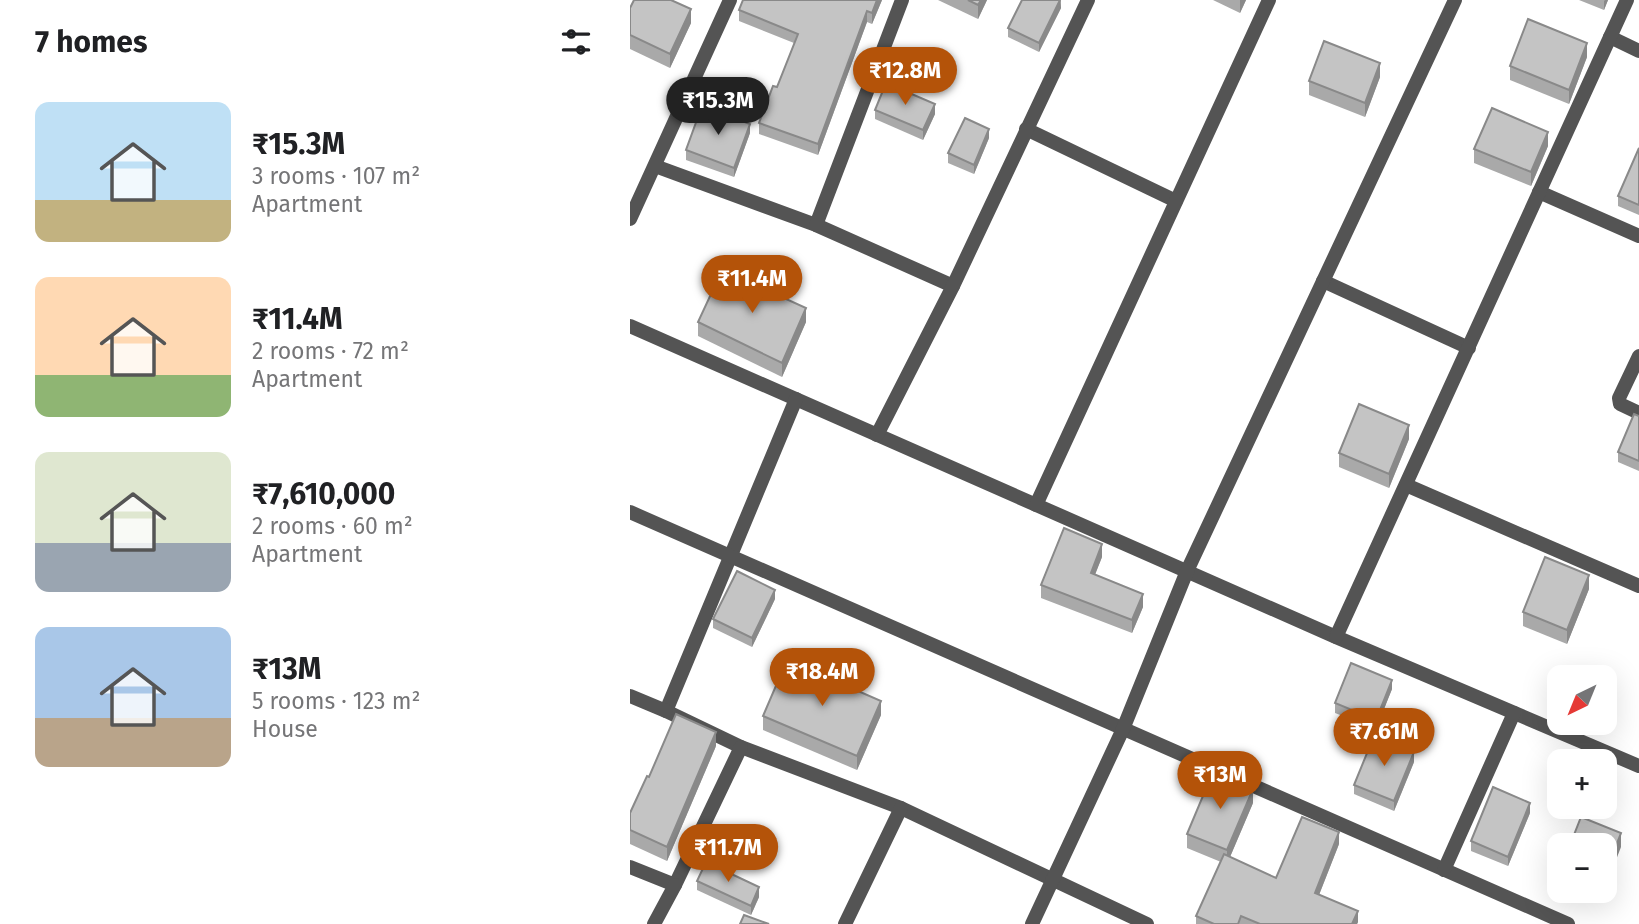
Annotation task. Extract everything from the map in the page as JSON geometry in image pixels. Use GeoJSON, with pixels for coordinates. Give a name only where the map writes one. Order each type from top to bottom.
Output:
{"type":"FeatureCollection","features":[{"type":"Feature","properties":{"kind":"street"},"geometry":{"type":"LineString","coordinates":[[630,219],[730,0]]}},
{"type":"Feature","properties":{"kind":"street"},"geometry":{"type":"LineString","coordinates":[[816,225],[902,0]]}},
{"type":"Feature","properties":{"kind":"street"},"geometry":{"type":"LineString","coordinates":[[877,435],[953,286],[1086,0]]}},
{"type":"Feature","properties":{"kind":"street"},"geometry":{"type":"LineString","coordinates":[[1036,505],[1269,0]]}},
{"type":"Feature","properties":{"kind":"street"},"geometry":{"type":"LineString","coordinates":[[1032,924],[1124,729],[1187,571],[1455,0]]}},
{"type":"Feature","properties":{"kind":"street"},"geometry":{"type":"LineString","coordinates":[[1336,637],[1627,0]]}},
{"type":"Feature","properties":{"kind":"street"},"geometry":{"type":"LineString","coordinates":[[1610,37],[1639,51]]}},
{"type":"Feature","properties":{"kind":"street"},"geometry":{"type":"LineString","coordinates":[[1026,129],[1176,201]]}},
{"type":"Feature","properties":{"kind":"street"},"geometry":{"type":"LineString","coordinates":[[655,166],[816,225],[953,286]]}},
{"type":"Feature","properties":{"kind":"street"},"geometry":{"type":"LineString","coordinates":[[1539,192],[1639,236]]}},
{"type":"Feature","properties":{"kind":"street"},"geometry":{"type":"LineString","coordinates":[[1323,281],[1468,348]]}},
{"type":"Feature","properties":{"kind":"street"},"geometry":{"type":"LineString","coordinates":[[630,326],[1336,637],[1639,766]]}},
{"type":"Feature","properties":{"kind":"street"},"geometry":{"type":"LineString","coordinates":[[1639,356],[1619,398],[1620,404],[1639,413]]}},
{"type":"Feature","properties":{"kind":"street"},"geometry":{"type":"LineString","coordinates":[[666,711],[796,399]]}},
{"type":"Feature","properties":{"kind":"street"},"geometry":{"type":"LineString","coordinates":[[1406,485],[1639,586]]}},
{"type":"Feature","properties":{"kind":"street"},"geometry":{"type":"LineString","coordinates":[[630,512],[1568,924]]}},
{"type":"Feature","properties":{"kind":"street"},"geometry":{"type":"LineString","coordinates":[[630,696],[741,747],[901,808],[1147,924]]}},
{"type":"Feature","properties":{"kind":"street"},"geometry":{"type":"LineString","coordinates":[[1444,870],[1514,713]]}},
{"type":"Feature","properties":{"kind":"street"},"geometry":{"type":"LineString","coordinates":[[654,924],[741,747]]}},
{"type":"Feature","properties":{"kind":"street"},"geometry":{"type":"LineString","coordinates":[[845,924],[901,808]]}},
{"type":"Feature","properties":{"kind":"street"},"geometry":{"type":"LineString","coordinates":[[630,867],[675,885]]}},
{"type":"Feature","properties":{"kind":"building"},"geometry":{"type":"Polygon","coordinates":[[[634,0],[671,0],[691,9],[670,54],[630,35],[630,8],[634,0]]]}},
{"type":"Feature","properties":{"kind":"building"},"geometry":{"type":"Polygon","coordinates":[[[743,0],[877,0],[872,13],[867,11],[818,144],[759,123],[798,34],[739,10],[743,0]]]}},
{"type":"Feature","properties":{"kind":"building"},"geometry":{"type":"Polygon","coordinates":[[[968,0],[981,0],[978,5],[968,0]]]}},
{"type":"Feature","properties":{"kind":"building"},"geometry":{"type":"Polygon","coordinates":[[[1022,0],[1060,0],[1039,43],[1008,28],[1022,0]]]}},
{"type":"Feature","properties":{"kind":"building"},"geometry":{"type":"Polygon","coordinates":[[[1528,19],[1587,43],[1569,90],[1510,66],[1528,19]]]}},
{"type":"Feature","properties":{"kind":"building"},"geometry":{"type":"Polygon","coordinates":[[[1324,41],[1380,63],[1365,103],[1309,81],[1324,41]]]}},
{"type":"Feature","properties":{"kind":"building"},"geometry":{"type":"Polygon","coordinates":[[[886,83],[935,104],[923,130],[875,110],[886,83]]]}},
{"type":"Feature","properties":{"kind":"building"},"geometry":{"type":"Polygon","coordinates":[[[702,106],[750,124],[734,168],[686,150],[702,106]]]}},
{"type":"Feature","properties":{"kind":"building"},"geometry":{"type":"Polygon","coordinates":[[[1492,108],[1548,132],[1531,172],[1474,149],[1492,108]]]}},
{"type":"Feature","properties":{"kind":"building"},"geometry":{"type":"Polygon","coordinates":[[[965,118],[989,129],[974,165],[948,153],[965,118]]]}},
{"type":"Feature","properties":{"kind":"building"},"geometry":{"type":"Polygon","coordinates":[[[1639,148],[1639,205],[1618,196],[1639,148]]]}},
{"type":"Feature","properties":{"kind":"building"},"geometry":{"type":"Polygon","coordinates":[[[724,266],[765,286],[764,289],[806,308],[782,363],[698,322],[724,266]]]}},
{"type":"Feature","properties":{"kind":"building"},"geometry":{"type":"Polygon","coordinates":[[[1359,404],[1409,425],[1389,474],[1339,453],[1359,404]]]}},
{"type":"Feature","properties":{"kind":"building"},"geometry":{"type":"Polygon","coordinates":[[[1634,414],[1639,416],[1639,461],[1618,452],[1634,414]]]}},
{"type":"Feature","properties":{"kind":"building"},"geometry":{"type":"Polygon","coordinates":[[[1064,528],[1102,544],[1091,573],[1143,594],[1132,620],[1041,585],[1064,528]]]}},
{"type":"Feature","properties":{"kind":"building"},"geometry":{"type":"Polygon","coordinates":[[[1545,557],[1589,575],[1567,630],[1523,612],[1545,557]]]}},
{"type":"Feature","properties":{"kind":"building"},"geometry":{"type":"Polygon","coordinates":[[[737,571],[775,590],[752,638],[713,619],[737,571]]]}},
{"type":"Feature","properties":{"kind":"building"},"geometry":{"type":"Polygon","coordinates":[[[787,660],[881,701],[857,756],[763,716],[787,660]]]}},
{"type":"Feature","properties":{"kind":"building"},"geometry":{"type":"Polygon","coordinates":[[[1351,663],[1392,680],[1376,720],[1335,703],[1351,663]]]}},
{"type":"Feature","properties":{"kind":"building"},"geometry":{"type":"Polygon","coordinates":[[[676,714],[716,732],[667,847],[630,830],[630,813],[676,714]]]}},
{"type":"Feature","properties":{"kind":"building"},"geometry":{"type":"Polygon","coordinates":[[[1374,736],[1414,752],[1394,801],[1354,785],[1374,736]]]}},
{"type":"Feature","properties":{"kind":"building"},"geometry":{"type":"Polygon","coordinates":[[[1213,772],[1253,789],[1227,850],[1187,834],[1213,772]]]}},
{"type":"Feature","properties":{"kind":"building"},"geometry":{"type":"Polygon","coordinates":[[[1493,787],[1530,803],[1508,857],[1471,841],[1493,787]]]}},
{"type":"Feature","properties":{"kind":"building"},"geometry":{"type":"Polygon","coordinates":[[[1302,817],[1339,832],[1315,893],[1358,911],[1352,924],[1260,924],[1241,916],[1238,924],[1214,924],[1196,916],[1224,854],[1276,878],[1302,817]]]}},
{"type":"Feature","properties":{"kind":"building"},"geometry":{"type":"Polygon","coordinates":[[[1580,819],[1586,819],[1621,833],[1617,843],[1617,833],[1575,833],[1580,819]]]}},
{"type":"Feature","properties":{"kind":"building"},"geometry":{"type":"Polygon","coordinates":[[[706,862],[759,887],[751,906],[697,881],[706,862]]]}},
{"type":"Feature","properties":{"kind":"building"},"geometry":{"type":"Polygon","coordinates":[[[744,915],[769,924],[740,924],[744,915]]]}}]}
